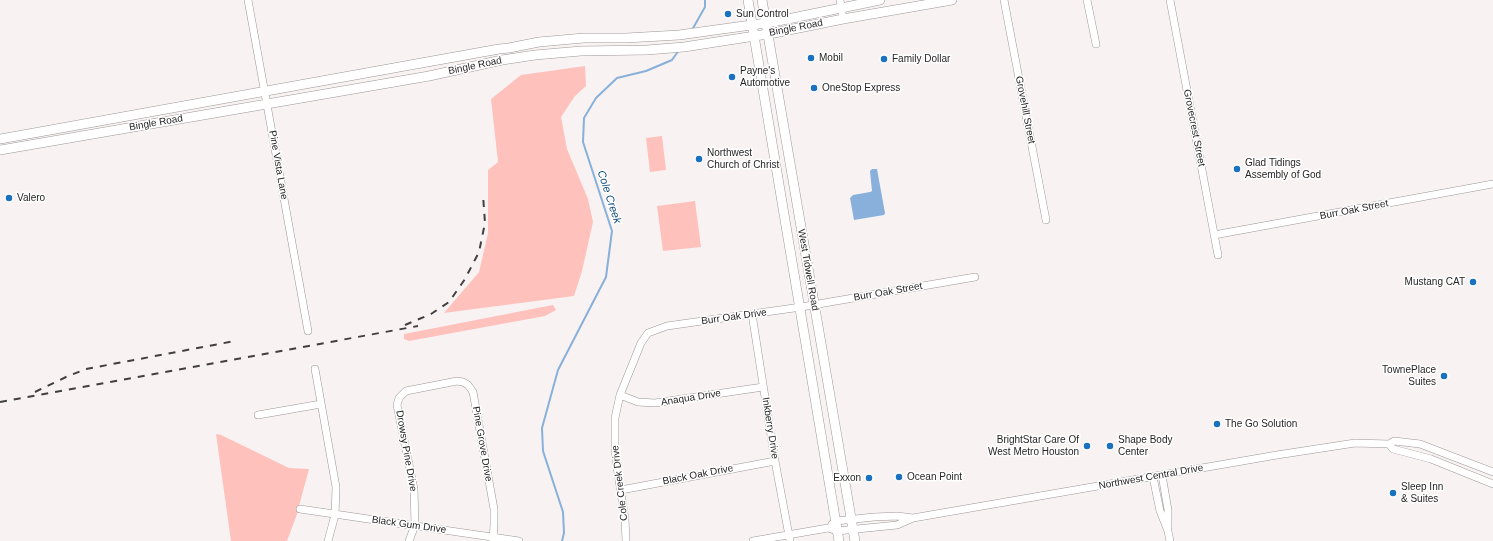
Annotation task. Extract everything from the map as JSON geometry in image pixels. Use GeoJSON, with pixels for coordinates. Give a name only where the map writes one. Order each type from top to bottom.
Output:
{"type":"FeatureCollection","features":[{"type":"Feature","properties":{"kind":"main road","name":"West Tidwell Road"},"geometry":{"type":"LineString","coordinates":[[748,0],[839,541]]}},
{"type":"Feature","properties":{"kind":"main road","name":"West Tidwell Road"},"geometry":{"type":"LineString","coordinates":[[762,0],[855,541]]}},
{"type":"Feature","properties":{"kind":"main road","name":"Bingle Road"},"geometry":{"type":"LineString","coordinates":[[0,139],[539,42],[570,39],[663,36],[708,31],[766,23],[840,4],[880,0]]}},
{"type":"Feature","properties":{"kind":"main road","name":"Bingle Road"},"geometry":{"type":"LineString","coordinates":[[0,150],[429,76],[502,60],[566,52],[660,49],[698,45],[768,34],[921,2],[952,0]]}},
{"type":"Feature","properties":{"kind":"main road"},"geometry":{"type":"LineString","coordinates":[[626,38],[626,50]]}},
{"type":"Feature","properties":{"kind":"main road"},"geometry":{"type":"LineString","coordinates":[[499,49],[502,60]]}},
{"type":"Feature","properties":{"kind":"main road"},"geometry":{"type":"LineString","coordinates":[[385,70],[388,83]]}},
{"type":"Feature","properties":{"kind":"main road"},"geometry":{"type":"LineString","coordinates":[[154,111],[156,123]]}},
{"type":"Feature","properties":{"kind":"main road"},"geometry":{"type":"LineString","coordinates":[[43,143],[44,131]]}},
{"type":"Feature","properties":{"kind":"main road"},"geometry":{"type":"LineString","coordinates":[[771,136],[785,133]]}},
{"type":"Feature","properties":{"kind":"main road"},"geometry":{"type":"LineString","coordinates":[[783,208],[797,205]]}},
{"type":"Feature","properties":{"kind":"street","name":"Pine Vista Lane"},"geometry":{"type":"LineString","coordinates":[[248,0],[308,331]]}},
{"type":"Feature","properties":{"kind":"street","name":"Grovehill Street"},"geometry":{"type":"LineString","coordinates":[[1004,0],[1046,220]]}},
{"type":"Feature","properties":{"kind":"street"},"geometry":{"type":"LineString","coordinates":[[1087,0],[1096,44]]}},
{"type":"Feature","properties":{"kind":"street","name":"Grovecrest Street"},"geometry":{"type":"LineString","coordinates":[[1170,0],[1218,255]]}},
{"type":"Feature","properties":{"kind":"street"},"geometry":{"type":"LineString","coordinates":[[840,4],[843,19]]}},
{"type":"Feature","properties":{"kind":"street","name":"Burr Oak Street"},"geometry":{"type":"LineString","coordinates":[[1214,235],[1493,184]]}},
{"type":"Feature","properties":{"kind":"street","name":"Burr Oak Street"},"geometry":{"type":"LineString","coordinates":[[800,307],[975,277]]}},
{"type":"Feature","properties":{"kind":"street","name":"Burr Oak Drive"},"geometry":{"type":"LineString","coordinates":[[667,326],[800,307]]}},
{"type":"Feature","properties":{"kind":"street","name":"Inkberry Drive"},"geometry":{"type":"LineString","coordinates":[[752,314],[775,461],[790,538]]}},
{"type":"Feature","properties":{"kind":"street","name":"Cole Creek Drive"},"geometry":{"type":"LineString","coordinates":[[626,541],[622,490],[615,454],[615,418],[620,395],[641,343],[648,333],[667,326]]}},
{"type":"Feature","properties":{"kind":"street"},"geometry":{"type":"LineString","coordinates":[[315,369],[336,487],[335,515],[328,541]]}},
{"type":"Feature","properties":{"kind":"street","name":"Pine Grove Drive"},"geometry":{"type":"LineString","coordinates":[[433,385],[463,382],[471,388],[473,392],[494,509],[493,539]]}},
{"type":"Feature","properties":{"kind":"street","name":"Drowsy Pine Drive"},"geometry":{"type":"LineString","coordinates":[[409,541],[415,525],[414,489],[397,404],[398,398],[406,390],[433,385]]}},
{"type":"Feature","properties":{"kind":"street","name":"Anaqua Drive"},"geometry":{"type":"LineString","coordinates":[[620,395],[638,402],[656,403],[763,387]]}},
{"type":"Feature","properties":{"kind":"street"},"geometry":{"type":"LineString","coordinates":[[258,415],[321,404]]}},
{"type":"Feature","properties":{"kind":"street","name":"Northwest Central Drive"},"geometry":{"type":"LineString","coordinates":[[837,531],[897,525],[913,518],[1355,443],[1389,444],[1394,441],[1420,444],[1493,472]]}},
{"type":"Feature","properties":{"kind":"street","name":"Northwest Central Drive"},"geometry":{"type":"LineString","coordinates":[[1389,444],[1393,449],[1431,459],[1493,484]]}},
{"type":"Feature","properties":{"kind":"street"},"geometry":{"type":"LineString","coordinates":[[1445,464],[1450,455]]}},
{"type":"Feature","properties":{"kind":"street","name":"Black Oak Drive"},"geometry":{"type":"LineString","coordinates":[[622,490],[775,461]]}},
{"type":"Feature","properties":{"kind":"street"},"geometry":{"type":"LineString","coordinates":[[1162,475],[1168,510],[1168,531]]}},
{"type":"Feature","properties":{"kind":"street"},"geometry":{"type":"LineString","coordinates":[[1153,477],[1160,511],[1168,531],[1170,541]]}},
{"type":"Feature","properties":{"kind":"street","name":"Black Gum Drive"},"geometry":{"type":"LineString","coordinates":[[300,509],[415,525],[493,539],[519,541]]}},
{"type":"Feature","properties":{"kind":"street","name":"Northwest Central Drive"},"geometry":{"type":"LineString","coordinates":[[836,521],[897,516],[913,518]]}},
{"type":"Feature","properties":{"kind":"street"},"geometry":{"type":"LineString","coordinates":[[753,541],[790,538],[828,528],[836,521]]}},
{"type":"Feature","properties":{"kind":"street"},"geometry":{"type":"LineString","coordinates":[[828,528],[837,531]]}},
{"type":"Feature","properties":{"kind":"shaded area"},"geometry":{"type":"Polygon","coordinates":[[[585,66],[586,86],[575,96],[561,117],[567,149],[588,199],[593,222],[582,271],[574,296],[444,313],[479,272],[488,233],[488,170],[498,162],[491,99],[521,75],[585,66]]]}},
{"type":"Feature","properties":{"kind":"shaded area"},"geometry":{"type":"Polygon","coordinates":[[[662,136],[666,170],[650,172],[646,138],[662,136]]]}},
{"type":"Feature","properties":{"kind":"shaded area"},"geometry":{"type":"Polygon","coordinates":[[[695,201],[701,247],[663,251],[657,206],[695,201]]]}},
{"type":"Feature","properties":{"kind":"shaded area"},"geometry":{"type":"Polygon","coordinates":[[[553,305],[556,310],[545,316],[409,341],[404,339],[404,334],[553,305]]]}},
{"type":"Feature","properties":{"kind":"shaded area"},"geometry":{"type":"Polygon","coordinates":[[[216,434],[221,435],[289,468],[309,469],[296,517],[287,541],[231,541],[216,434]]]}},
{"type":"Feature","properties":{"kind":"water"},"geometry":{"type":"Polygon","coordinates":[[[872,169],[877,169],[885,213],[884,215],[854,220],[850,198],[853,195],[872,191],[870,171],[872,169]]]}},
{"type":"Feature","properties":{"kind":"waterway","name":"Cole Creek"},"geometry":{"type":"LineString","coordinates":[[692,30],[705,7],[705,0]]}},
{"type":"Feature","properties":{"kind":"waterway","name":"Cole Creek"},"geometry":{"type":"LineString","coordinates":[[562,541],[564,533],[563,512],[543,451],[542,428],[558,370],[606,277],[612,231],[583,142],[584,118],[596,98],[617,78],[646,71],[672,60],[679,50]]}},
{"type":"Feature","properties":{"kind":"railway"},"geometry":{"type":"LineString","coordinates":[[405,325],[431,314],[449,302],[465,279],[479,252],[485,223],[483,195]]}},
{"type":"Feature","properties":{"kind":"railway"},"geometry":{"type":"LineString","coordinates":[[0,402],[418,326]]}},
{"type":"Feature","properties":{"kind":"railway"},"geometry":{"type":"LineString","coordinates":[[35,392],[86,369],[235,341]]}},
{"type":"Feature","properties":{"kind":"place","name":"Sun Control"},"geometry":{"type":"Point","coordinates":[728,14]}},
{"type":"Feature","properties":{"kind":"place","name":"Mobil"},"geometry":{"type":"Point","coordinates":[811,58]}},
{"type":"Feature","properties":{"kind":"place","name":"Family Dollar"},"geometry":{"type":"Point","coordinates":[884,59]}},
{"type":"Feature","properties":{"kind":"place","name":"Payne's Automotive"},"geometry":{"type":"Point","coordinates":[732,77]}},
{"type":"Feature","properties":{"kind":"place","name":"OneStop Express"},"geometry":{"type":"Point","coordinates":[814,88]}},
{"type":"Feature","properties":{"kind":"place","name":"Northwest Church of Christ"},"geometry":{"type":"Point","coordinates":[699,159]}},
{"type":"Feature","properties":{"kind":"place","name":"Glad Tidings Assembly of God"},"geometry":{"type":"Point","coordinates":[1237,169]}},
{"type":"Feature","properties":{"kind":"place","name":"Valero"},"geometry":{"type":"Point","coordinates":[9,198]}},
{"type":"Feature","properties":{"kind":"place","name":"Mustang CAT"},"geometry":{"type":"Point","coordinates":[1473,282]}},
{"type":"Feature","properties":{"kind":"place","name":"TownePlace Suites"},"geometry":{"type":"Point","coordinates":[1444,376]}},
{"type":"Feature","properties":{"kind":"place","name":"The Go Solution"},"geometry":{"type":"Point","coordinates":[1217,424]}},
{"type":"Feature","properties":{"kind":"place","name":"BrightStar Care Of West Metro Houston"},"geometry":{"type":"Point","coordinates":[1087,446]}},
{"type":"Feature","properties":{"kind":"place","name":"Shape Body Center"},"geometry":{"type":"Point","coordinates":[1110,446]}},
{"type":"Feature","properties":{"kind":"place","name":"Ocean Point"},"geometry":{"type":"Point","coordinates":[899,477]}},
{"type":"Feature","properties":{"kind":"place","name":"Exxon"},"geometry":{"type":"Point","coordinates":[869,478]}},
{"type":"Feature","properties":{"kind":"place","name":"Sleep Inn & Suites"},"geometry":{"type":"Point","coordinates":[1393,493]}}]}
